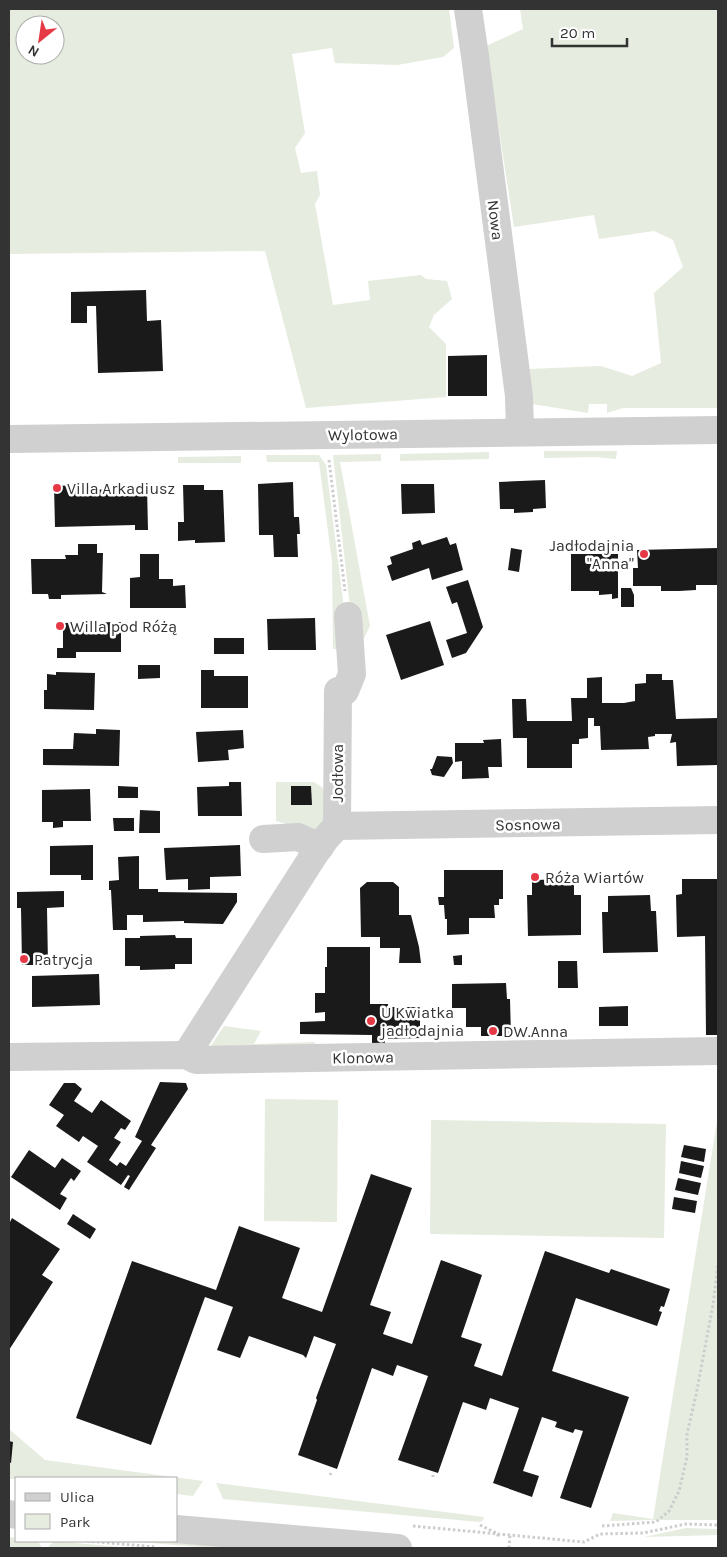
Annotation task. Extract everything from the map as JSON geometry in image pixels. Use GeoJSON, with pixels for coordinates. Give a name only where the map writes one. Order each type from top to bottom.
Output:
{"type":"FeatureCollection","features":[{"type":"Feature","properties":{"kind":"street","name":"Nowa"},"geometry":{"type":"LineString","coordinates":[[468,9],[476,56],[519,396],[520,431]]}},
{"type":"Feature","properties":{"kind":"street","name":"Wylotowa"},"geometry":{"type":"LineString","coordinates":[[9,439],[520,431],[718,430]]}},
{"type":"Feature","properties":{"kind":"street","name":"Jodłowa"},"geometry":{"type":"LineString","coordinates":[[186,1055],[320,847],[338,826],[338,691],[345,691],[352,674],[348,616]]}},
{"type":"Feature","properties":{"kind":"street","name":"Sosnowa"},"geometry":{"type":"LineString","coordinates":[[338,826],[718,820]]}},
{"type":"Feature","properties":{"kind":"street"},"geometry":{"type":"LineString","coordinates":[[263,839],[298,837],[320,847]]}},
{"type":"Feature","properties":{"kind":"street","name":"Klonowa"},"geometry":{"type":"LineString","coordinates":[[9,1057],[186,1055],[196,1060],[718,1051]]}},
{"type":"Feature","properties":{"kind":"street"},"geometry":{"type":"LineString","coordinates":[[178,1538],[398,1548]]}},
{"type":"Feature","properties":{"kind":"path"},"geometry":{"type":"LineString","coordinates":[[328,455],[348,616]]}},
{"type":"Feature","properties":{"kind":"path"},"geometry":{"type":"LineString","coordinates":[[602,1526],[656,1522],[669,1511],[680,1491],[687,1457],[687,1434],[713,1304],[718,1265]]}},
{"type":"Feature","properties":{"kind":"path"},"geometry":{"type":"LineString","coordinates":[[479,1532],[584,1542],[594,1536],[606,1534],[643,1533],[686,1524],[718,1525]]}},
{"type":"Feature","properties":{"kind":"path"},"geometry":{"type":"LineString","coordinates":[[480,1525],[498,1535]]}},
{"type":"Feature","properties":{"kind":"path"},"geometry":{"type":"LineString","coordinates":[[508,1548],[510,1534]]}},
{"type":"Feature","properties":{"kind":"green space"},"geometry":{"type":"Polygon","coordinates":[[[9,9],[449,9],[454,48],[443,57],[397,65],[335,63],[332,48],[292,54],[305,133],[295,148],[301,173],[317,171],[320,195],[315,204],[333,305],[370,300],[368,281],[421,275],[426,279],[447,281],[452,299],[434,315],[429,327],[446,344],[446,397],[306,408],[265,251],[9,254],[9,9]]]}},
{"type":"Feature","properties":{"kind":"green space"},"geometry":{"type":"Polygon","coordinates":[[[520,9],[718,9],[718,408],[623,408],[607,413],[607,404],[589,404],[588,413],[532,404],[531,396],[533,395],[528,369],[601,366],[632,376],[661,363],[654,293],[683,267],[673,240],[654,231],[599,239],[594,215],[514,227],[486,46],[523,29],[520,9]]]}},
{"type":"Feature","properties":{"kind":"green space"},"geometry":{"type":"Polygon","coordinates":[[[544,451],[617,451],[616,459],[596,457],[544,458],[544,451]]]}},
{"type":"Feature","properties":{"kind":"green space"},"geometry":{"type":"Polygon","coordinates":[[[489,452],[489,459],[400,461],[400,454],[489,452]]]}},
{"type":"Feature","properties":{"kind":"green space"},"geometry":{"type":"Polygon","coordinates":[[[381,454],[381,461],[340,462],[370,626],[362,642],[351,616],[333,455],[381,454]]]}},
{"type":"Feature","properties":{"kind":"green space"},"geometry":{"type":"Polygon","coordinates":[[[266,455],[319,455],[326,465],[345,616],[342,649],[333,649],[332,562],[319,462],[267,462],[266,455]]]}},
{"type":"Feature","properties":{"kind":"green space"},"geometry":{"type":"Polygon","coordinates":[[[241,456],[241,463],[178,463],[178,457],[241,456]]]}},
{"type":"Feature","properties":{"kind":"green space"},"geometry":{"type":"Polygon","coordinates":[[[276,782],[314,782],[326,792],[326,816],[316,832],[276,821],[276,782]],[[291,786],[291,805],[311,805],[311,786],[291,786]]]}},
{"type":"Feature","properties":{"kind":"green space"},"geometry":{"type":"Polygon","coordinates":[[[224,1026],[261,1031],[254,1044],[315,1042],[315,1052],[206,1053],[224,1026]]]}},
{"type":"Feature","properties":{"kind":"green space"},"geometry":{"type":"Polygon","coordinates":[[[265,1099],[338,1100],[337,1222],[264,1221],[265,1099]]]}},
{"type":"Feature","properties":{"kind":"green space"},"geometry":{"type":"Polygon","coordinates":[[[718,1115],[718,1520],[610,1521],[613,1513],[653,1519],[718,1115]]]}},
{"type":"Feature","properties":{"kind":"green space"},"geometry":{"type":"Polygon","coordinates":[[[431,1120],[666,1124],[664,1238],[430,1234],[431,1120]]]}},
{"type":"Feature","properties":{"kind":"green space"},"geometry":{"type":"Polygon","coordinates":[[[9,1429],[45,1460],[173,1477],[15,1477],[15,1479],[9,1479],[9,1429]]]}},
{"type":"Feature","properties":{"kind":"green space"},"geometry":{"type":"Polygon","coordinates":[[[178,1478],[203,1481],[193,1496],[178,1494],[178,1478]]]}},
{"type":"Feature","properties":{"kind":"green space"},"geometry":{"type":"Polygon","coordinates":[[[216,1483],[484,1517],[480,1522],[223,1499],[216,1483]]]}},
{"type":"Feature","properties":{"kind":"green space"},"geometry":{"type":"Polygon","coordinates":[[[686,1528],[718,1529],[718,1535],[644,1537],[686,1528]]]}},
{"type":"Feature","properties":{"kind":"green space"},"geometry":{"type":"Polygon","coordinates":[[[9,1537],[15,1538],[15,1542],[39,1542],[42,1548],[9,1548],[9,1537]]]}},
{"type":"Feature","properties":{"kind":"green space"},"geometry":{"type":"Polygon","coordinates":[[[178,1541],[262,1548],[211,1548],[140,1542],[178,1541]]]}},
{"type":"Feature","properties":{"kind":"green space"},"geometry":{"type":"Polygon","coordinates":[[[53,1542],[65,1542],[131,1548],[49,1548],[53,1542]]]}},
{"type":"Feature","properties":{"kind":"building"},"geometry":{"type":"Polygon","coordinates":[[[146,290],[147,321],[161,320],[163,371],[98,373],[96,306],[87,306],[87,323],[71,323],[71,292],[146,290]]]}},
{"type":"Feature","properties":{"kind":"building"},"geometry":{"type":"Polygon","coordinates":[[[487,355],[487,396],[448,396],[448,356],[487,355]]]}},
{"type":"Feature","properties":{"kind":"building"},"geometry":{"type":"Polygon","coordinates":[[[545,480],[546,508],[533,509],[533,512],[514,513],[514,509],[500,509],[499,482],[545,480]]]}},
{"type":"Feature","properties":{"kind":"building"},"geometry":{"type":"Polygon","coordinates":[[[293,482],[294,517],[299,517],[300,534],[297,534],[298,557],[274,557],[273,535],[259,535],[258,484],[293,482]]]}},
{"type":"Feature","properties":{"kind":"building"},"geometry":{"type":"Polygon","coordinates":[[[114,484],[117,486],[147,486],[148,530],[135,530],[135,525],[55,527],[54,486],[83,485],[83,490],[114,489],[114,484]]]}},
{"type":"Feature","properties":{"kind":"building"},"geometry":{"type":"Polygon","coordinates":[[[401,484],[434,484],[435,513],[402,514],[401,484]]]}},
{"type":"Feature","properties":{"kind":"building"},"geometry":{"type":"Polygon","coordinates":[[[183,485],[204,485],[204,490],[223,490],[225,542],[195,543],[195,540],[178,541],[178,522],[184,522],[183,485]]]}},
{"type":"Feature","properties":{"kind":"building"},"geometry":{"type":"Polygon","coordinates":[[[447,537],[450,545],[456,543],[463,570],[432,580],[429,568],[392,581],[387,566],[392,564],[390,557],[413,549],[412,543],[420,540],[422,545],[447,537]]]}},
{"type":"Feature","properties":{"kind":"building"},"geometry":{"type":"Polygon","coordinates":[[[78,544],[97,544],[97,553],[103,553],[102,592],[107,594],[61,595],[61,599],[49,599],[48,594],[32,594],[31,559],[66,559],[65,555],[78,555],[78,544]]]}},
{"type":"Feature","properties":{"kind":"building"},"geometry":{"type":"Polygon","coordinates":[[[511,548],[522,550],[519,572],[508,570],[511,548]]]}},
{"type":"Feature","properties":{"kind":"building"},"geometry":{"type":"Polygon","coordinates":[[[718,548],[718,585],[696,585],[696,590],[679,591],[661,591],[661,586],[633,586],[633,568],[638,568],[637,550],[718,548]]]}},
{"type":"Feature","properties":{"kind":"building"},"geometry":{"type":"Polygon","coordinates":[[[140,554],[159,554],[159,579],[173,579],[173,586],[185,585],[186,608],[130,608],[130,578],[140,577],[140,554]]]}},
{"type":"Feature","properties":{"kind":"building"},"geometry":{"type":"Polygon","coordinates":[[[571,554],[618,554],[618,598],[612,599],[612,594],[599,595],[599,591],[571,591],[571,554]]]}},
{"type":"Feature","properties":{"kind":"building"},"geometry":{"type":"Polygon","coordinates":[[[468,580],[483,627],[466,653],[452,658],[446,640],[467,633],[457,602],[452,604],[446,587],[468,580]]]}},
{"type":"Feature","properties":{"kind":"building"},"geometry":{"type":"Polygon","coordinates":[[[621,588],[631,588],[634,595],[634,607],[621,607],[621,588]]]}},
{"type":"Feature","properties":{"kind":"building"},"geometry":{"type":"Polygon","coordinates":[[[315,618],[316,650],[268,650],[267,619],[315,618]]]}},
{"type":"Feature","properties":{"kind":"building"},"geometry":{"type":"Polygon","coordinates":[[[430,621],[444,665],[401,680],[386,635],[430,621]]]}},
{"type":"Feature","properties":{"kind":"building"},"geometry":{"type":"Polygon","coordinates":[[[121,622],[121,652],[76,652],[76,658],[57,658],[57,648],[63,648],[63,623],[121,622]]]}},
{"type":"Feature","properties":{"kind":"building"},"geometry":{"type":"Polygon","coordinates":[[[214,638],[244,638],[244,654],[214,654],[214,638]]]}},
{"type":"Feature","properties":{"kind":"building"},"geometry":{"type":"Polygon","coordinates":[[[138,665],[160,665],[160,678],[138,679],[138,665]]]}},
{"type":"Feature","properties":{"kind":"building"},"geometry":{"type":"Polygon","coordinates":[[[201,670],[214,670],[214,676],[248,676],[248,708],[201,708],[201,670]]]}},
{"type":"Feature","properties":{"kind":"building"},"geometry":{"type":"Polygon","coordinates":[[[56,672],[95,673],[94,710],[44,709],[44,690],[47,690],[47,674],[56,675],[56,672]]]}},
{"type":"Feature","properties":{"kind":"building"},"geometry":{"type":"Polygon","coordinates":[[[646,674],[662,674],[662,680],[673,680],[676,719],[718,718],[718,765],[677,766],[676,742],[670,743],[672,734],[655,734],[655,736],[648,737],[649,749],[601,750],[600,726],[594,726],[594,718],[588,718],[588,738],[579,739],[579,744],[572,744],[572,768],[527,768],[527,738],[513,738],[512,699],[526,699],[527,721],[572,721],[571,698],[587,698],[587,678],[602,677],[602,703],[624,703],[635,701],[635,684],[646,683],[646,674]]]}},
{"type":"Feature","properties":{"kind":"building"},"geometry":{"type":"Polygon","coordinates":[[[96,729],[120,730],[119,766],[43,765],[43,749],[73,749],[74,733],[96,734],[96,729]]]}},
{"type":"Feature","properties":{"kind":"building"},"geometry":{"type":"Polygon","coordinates":[[[243,730],[244,748],[228,750],[229,760],[198,762],[196,732],[243,730]]]}},
{"type":"Feature","properties":{"kind":"building"},"geometry":{"type":"Polygon","coordinates":[[[501,739],[502,767],[488,767],[489,778],[462,779],[462,761],[455,762],[455,743],[484,743],[483,740],[501,739]]]}},
{"type":"Feature","properties":{"kind":"building"},"geometry":{"type":"Polygon","coordinates":[[[437,756],[452,757],[453,763],[444,777],[432,775],[430,769],[432,769],[437,756]]]}},
{"type":"Feature","properties":{"kind":"building"},"geometry":{"type":"Polygon","coordinates":[[[229,782],[241,782],[242,816],[198,816],[197,787],[229,786],[229,782]]]}},
{"type":"Feature","properties":{"kind":"building"},"geometry":{"type":"Polygon","coordinates":[[[118,786],[138,787],[138,798],[118,798],[118,786]]]}},
{"type":"Feature","properties":{"kind":"building"},"geometry":{"type":"Polygon","coordinates":[[[291,786],[311,786],[312,805],[291,805],[291,786]]]}},
{"type":"Feature","properties":{"kind":"building"},"geometry":{"type":"Polygon","coordinates":[[[90,789],[91,821],[63,821],[63,827],[53,828],[53,822],[42,822],[42,790],[90,789]]]}},
{"type":"Feature","properties":{"kind":"building"},"geometry":{"type":"Polygon","coordinates":[[[140,810],[160,811],[160,833],[139,833],[140,810]]]}},
{"type":"Feature","properties":{"kind":"building"},"geometry":{"type":"Polygon","coordinates":[[[113,818],[134,818],[134,831],[114,831],[113,818]]]}},
{"type":"Feature","properties":{"kind":"building"},"geometry":{"type":"Polygon","coordinates":[[[93,845],[93,880],[81,880],[81,875],[50,875],[50,846],[93,845]]]}},
{"type":"Feature","properties":{"kind":"building"},"geometry":{"type":"Polygon","coordinates":[[[240,845],[241,876],[210,877],[210,889],[188,890],[188,879],[166,880],[164,848],[240,845]]]}},
{"type":"Feature","properties":{"kind":"building"},"geometry":{"type":"Polygon","coordinates":[[[139,856],[139,889],[158,889],[158,892],[237,893],[237,902],[223,924],[184,923],[184,921],[143,922],[143,915],[127,915],[127,930],[113,930],[109,881],[119,880],[118,857],[139,856]]]}},
{"type":"Feature","properties":{"kind":"building"},"geometry":{"type":"Polygon","coordinates":[[[444,870],[503,870],[503,899],[499,899],[499,905],[494,905],[495,918],[469,918],[469,934],[447,935],[447,919],[445,919],[444,905],[439,905],[438,897],[444,897],[444,870]]]}},
{"type":"Feature","properties":{"kind":"building"},"geometry":{"type":"Polygon","coordinates":[[[574,879],[574,895],[581,895],[581,935],[528,936],[527,895],[532,895],[532,880],[574,879]]]}},
{"type":"Feature","properties":{"kind":"building"},"geometry":{"type":"Polygon","coordinates":[[[682,879],[718,879],[718,1035],[706,1035],[705,936],[677,937],[676,895],[682,894],[682,879]]]}},
{"type":"Feature","properties":{"kind":"building"},"geometry":{"type":"Polygon","coordinates":[[[367,882],[393,882],[399,887],[399,915],[411,915],[421,963],[399,963],[400,948],[380,948],[380,937],[361,937],[360,888],[367,882]]]}},
{"type":"Feature","properties":{"kind":"building"},"geometry":{"type":"Polygon","coordinates":[[[64,891],[64,907],[47,908],[48,965],[22,965],[21,908],[17,908],[17,892],[64,891]]]}},
{"type":"Feature","properties":{"kind":"building"},"geometry":{"type":"Polygon","coordinates":[[[650,895],[651,911],[656,911],[658,952],[603,953],[602,912],[608,912],[608,896],[650,895]]]}},
{"type":"Feature","properties":{"kind":"building"},"geometry":{"type":"Polygon","coordinates":[[[175,935],[176,938],[192,938],[192,964],[175,964],[175,969],[140,970],[140,966],[125,966],[125,938],[175,935]]]}},
{"type":"Feature","properties":{"kind":"building"},"geometry":{"type":"Polygon","coordinates":[[[327,947],[370,947],[370,1004],[388,1004],[388,1007],[420,1007],[420,1038],[388,1039],[388,1035],[385,1035],[385,1043],[372,1043],[372,1035],[300,1034],[300,1022],[325,1021],[325,1012],[315,1013],[315,993],[325,993],[327,947]]]}},
{"type":"Feature","properties":{"kind":"building"},"geometry":{"type":"Polygon","coordinates":[[[462,955],[462,965],[454,965],[453,956],[462,955]]]}},
{"type":"Feature","properties":{"kind":"building"},"geometry":{"type":"Polygon","coordinates":[[[558,961],[577,961],[578,988],[558,988],[558,961]]]}},
{"type":"Feature","properties":{"kind":"building"},"geometry":{"type":"Polygon","coordinates":[[[99,974],[100,1005],[32,1007],[32,976],[99,974]]]}},
{"type":"Feature","properties":{"kind":"building"},"geometry":{"type":"Polygon","coordinates":[[[506,983],[507,999],[510,999],[511,1036],[481,1036],[481,1027],[466,1027],[466,1008],[452,1008],[452,984],[506,983]]]}},
{"type":"Feature","properties":{"kind":"building"},"geometry":{"type":"Polygon","coordinates":[[[628,1006],[628,1026],[599,1026],[599,1007],[628,1006]]]}},
{"type":"Feature","properties":{"kind":"building"},"geometry":{"type":"Polygon","coordinates":[[[160,1082],[186,1083],[188,1089],[151,1145],[156,1148],[129,1190],[124,1187],[130,1176],[128,1175],[121,1185],[87,1162],[98,1146],[83,1136],[79,1142],[56,1126],[64,1115],[49,1105],[64,1083],[75,1083],[82,1089],[74,1101],[92,1113],[101,1100],[131,1121],[125,1130],[121,1128],[114,1138],[121,1142],[109,1160],[117,1166],[120,1162],[126,1166],[142,1141],[135,1137],[160,1082]]]}},
{"type":"Feature","properties":{"kind":"building"},"geometry":{"type":"Polygon","coordinates":[[[684,1145],[706,1149],[704,1162],[681,1157],[684,1145]]]}},
{"type":"Feature","properties":{"kind":"building"},"geometry":{"type":"Polygon","coordinates":[[[29,1150],[55,1168],[62,1158],[81,1171],[74,1181],[71,1178],[60,1194],[67,1198],[60,1210],[11,1177],[29,1150]]]}},
{"type":"Feature","properties":{"kind":"building"},"geometry":{"type":"Polygon","coordinates":[[[681,1161],[704,1166],[701,1178],[679,1173],[681,1161]]]}},
{"type":"Feature","properties":{"kind":"building"},"geometry":{"type":"Polygon","coordinates":[[[371,1174],[412,1188],[370,1305],[391,1312],[383,1334],[412,1344],[441,1260],[482,1275],[461,1337],[482,1344],[474,1366],[502,1376],[545,1251],[609,1273],[611,1269],[670,1289],[664,1307],[661,1306],[659,1311],[662,1312],[657,1326],[576,1298],[552,1371],[629,1397],[591,1508],[560,1498],[583,1431],[575,1429],[573,1433],[555,1427],[557,1422],[542,1417],[523,1471],[539,1476],[532,1497],[493,1483],[519,1408],[490,1398],[486,1410],[463,1402],[438,1473],[398,1460],[428,1376],[397,1365],[393,1376],[372,1368],[337,1469],[298,1455],[336,1344],[314,1336],[306,1358],[303,1355],[249,1336],[240,1358],[217,1350],[233,1307],[205,1297],[151,1445],[76,1418],[132,1261],[216,1290],[239,1226],[300,1248],[282,1298],[322,1312],[371,1174]]]}},
{"type":"Feature","properties":{"kind":"building"},"geometry":{"type":"Polygon","coordinates":[[[678,1178],[701,1183],[698,1195],[675,1190],[678,1178]]]}},
{"type":"Feature","properties":{"kind":"building"},"geometry":{"type":"Polygon","coordinates":[[[674,1197],[697,1201],[695,1213],[672,1209],[674,1197]]]}},
{"type":"Feature","properties":{"kind":"building"},"geometry":{"type":"Polygon","coordinates":[[[73,1214],[96,1229],[90,1239],[67,1224],[73,1214]]]}},
{"type":"Feature","properties":{"kind":"building"},"geometry":{"type":"Polygon","coordinates":[[[12,1218],[60,1249],[42,1275],[53,1282],[9,1350],[9,1224],[12,1218]]]}},
{"type":"Feature","properties":{"kind":"building"},"geometry":{"type":"Polygon","coordinates":[[[9,1441],[13,1442],[11,1463],[9,1462],[9,1441]]]}},
{"type":"Feature","properties":{"kind":"place","name":"Villa Arkadiusz"},"geometry":{"type":"Point","coordinates":[57,488]}},
{"type":"Feature","properties":{"kind":"place","name":"Jadłodajnia \"Anna\""},"geometry":{"type":"Point","coordinates":[644,554]}},
{"type":"Feature","properties":{"kind":"place","name":"Willa pod Różą"},"geometry":{"type":"Point","coordinates":[60,626]}},
{"type":"Feature","properties":{"kind":"place","name":"Róża Wiartów"},"geometry":{"type":"Point","coordinates":[535,877]}},
{"type":"Feature","properties":{"kind":"place","name":"Patrycja"},"geometry":{"type":"Point","coordinates":[24,959]}},
{"type":"Feature","properties":{"kind":"place","name":"U Kwiatka jadłodajnia"},"geometry":{"type":"Point","coordinates":[371,1021]}},
{"type":"Feature","properties":{"kind":"place","name":"DW.Anna"},"geometry":{"type":"Point","coordinates":[493,1031]}}]}
